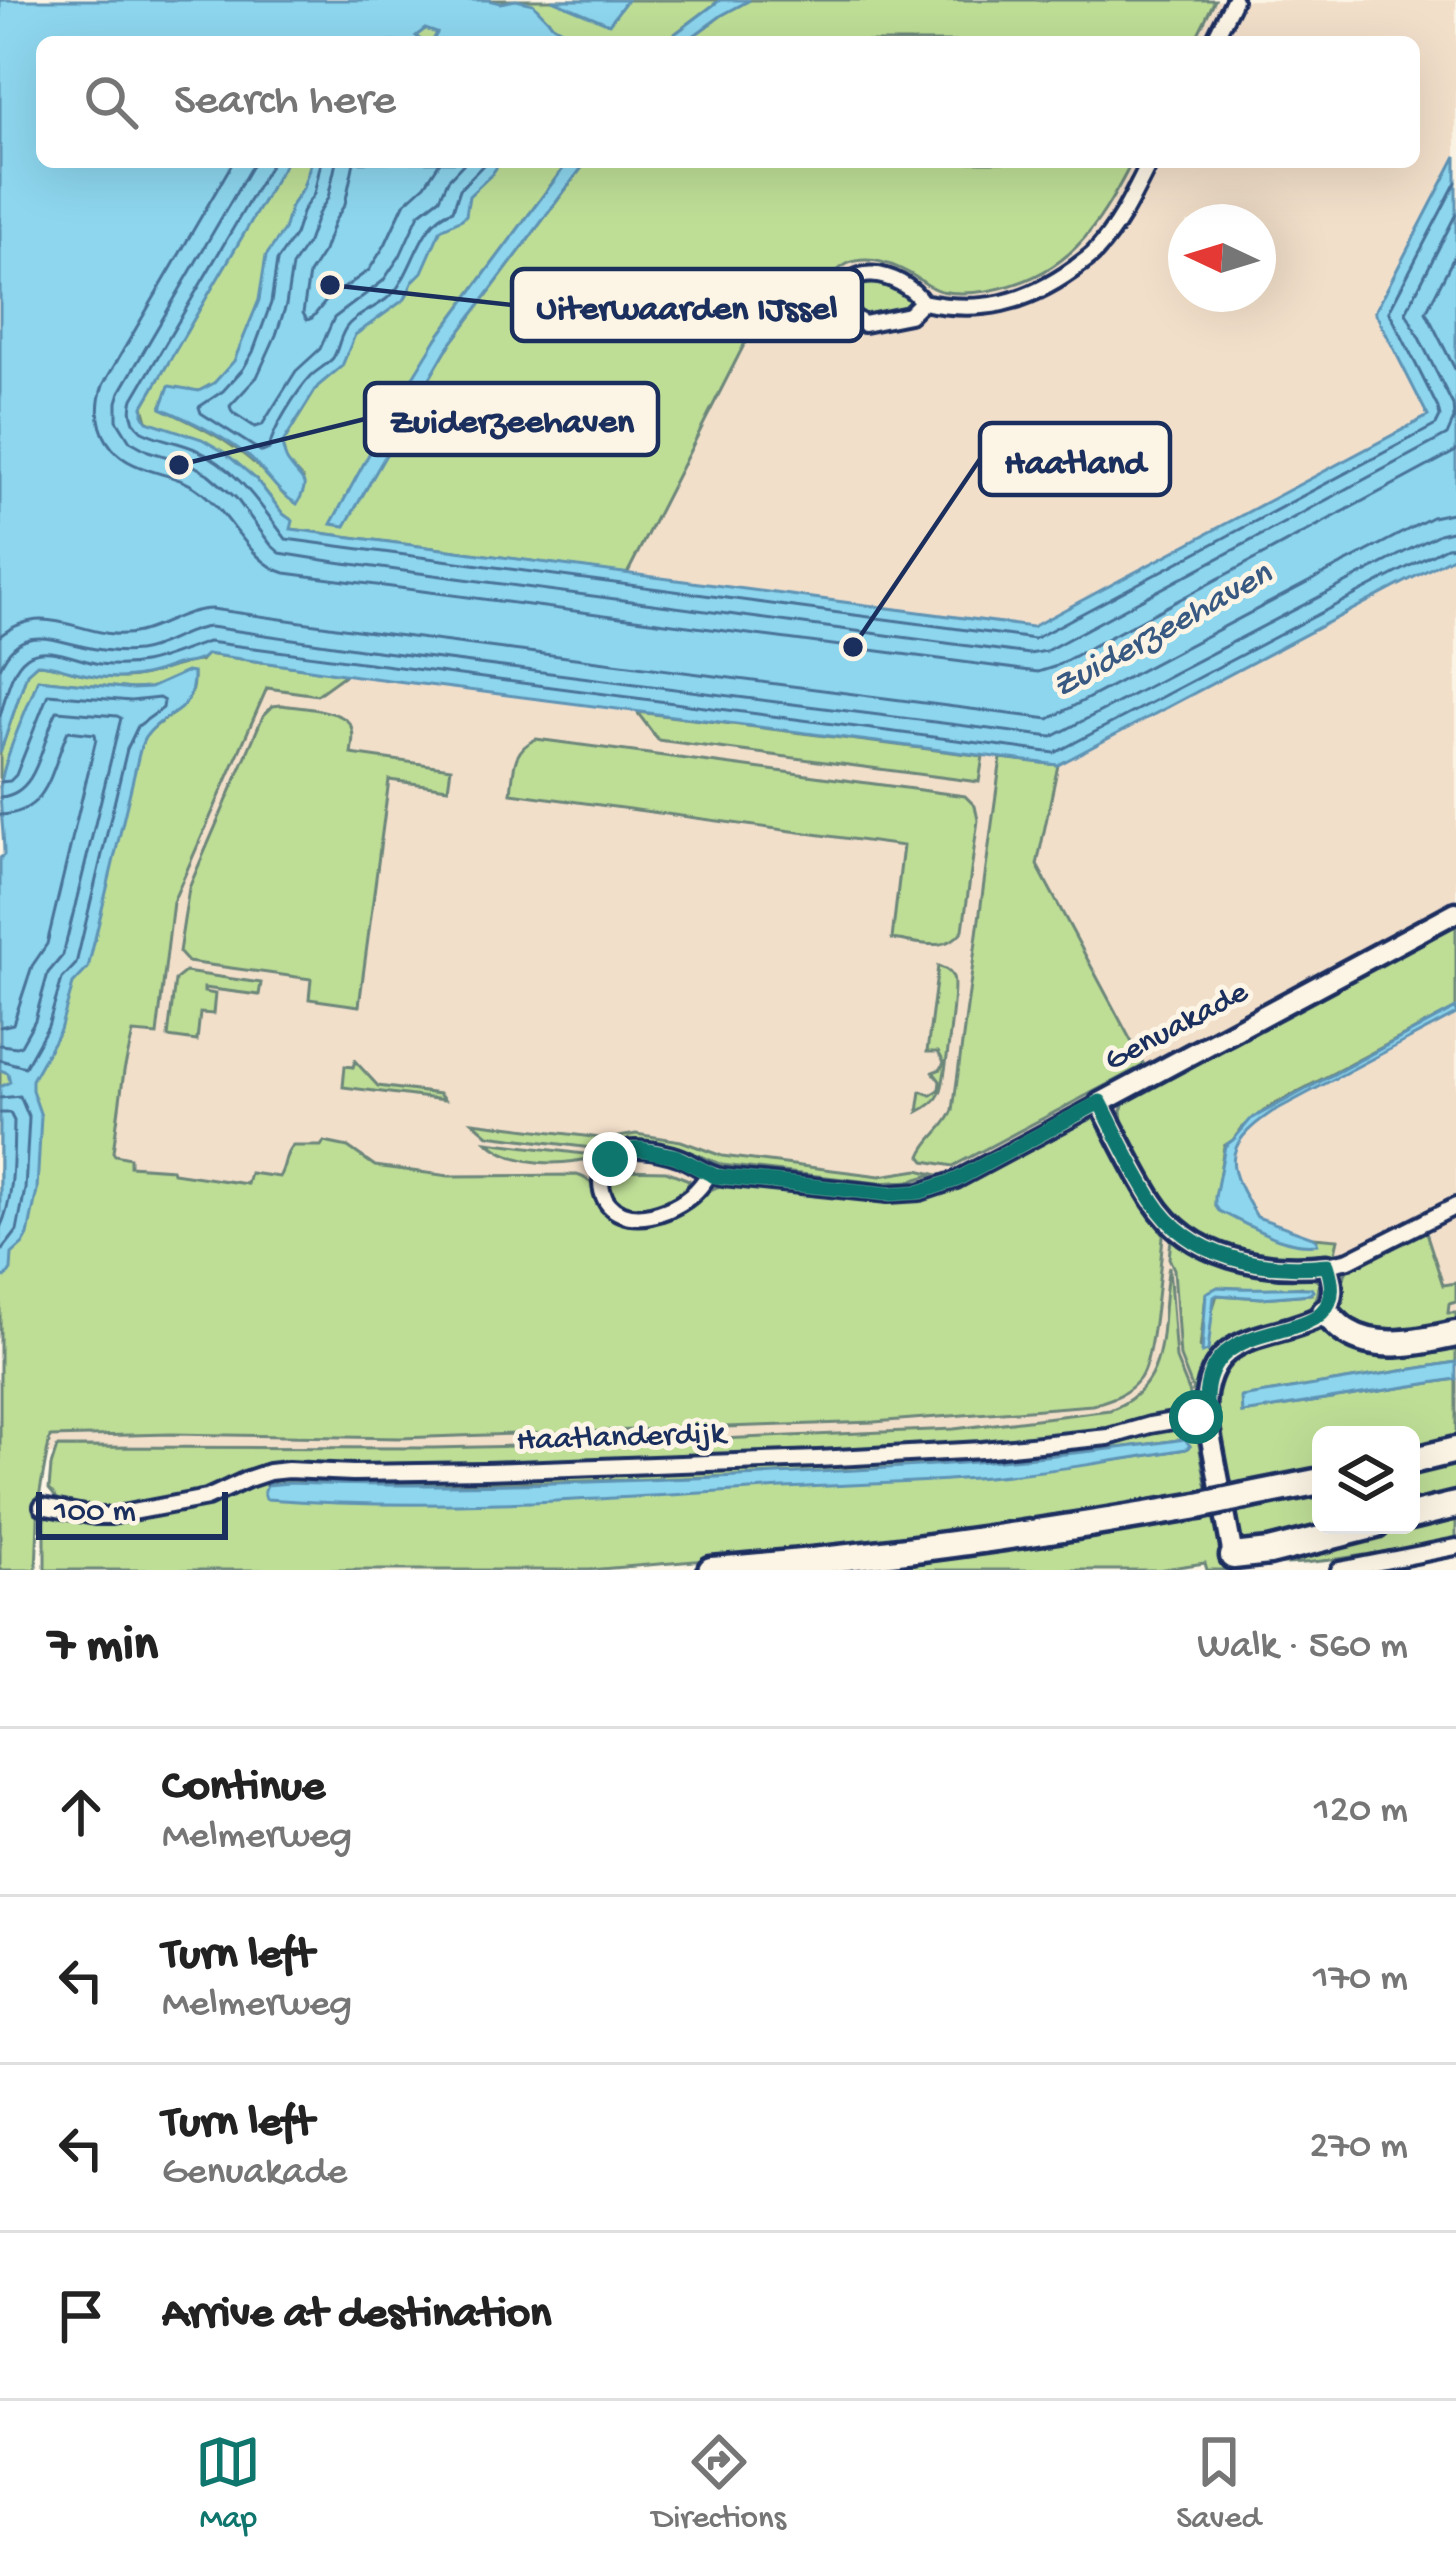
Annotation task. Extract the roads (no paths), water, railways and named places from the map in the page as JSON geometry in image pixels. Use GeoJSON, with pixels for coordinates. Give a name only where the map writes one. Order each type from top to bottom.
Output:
{"type":"FeatureCollection","features":[{"type":"Feature","properties":{"kind":"highway"},"geometry":{"type":"LineString","coordinates":[[1325,1312],[1349,1334],[1371,1341],[1406,1342],[1456,1334]]}},
{"type":"Feature","properties":{"kind":"highway"},"geometry":{"type":"LineString","coordinates":[[1420,1459],[1456,1450]]}},
{"type":"Feature","properties":{"kind":"highway"},"geometry":{"type":"LineString","coordinates":[[710,1570],[830,1561],[957,1544],[1312,1483]]}},
{"type":"Feature","properties":{"kind":"highway"},"geometry":{"type":"LineString","coordinates":[[1420,1514],[1456,1505]]}},
{"type":"Feature","properties":{"kind":"highway"},"geometry":{"type":"LineString","coordinates":[[1236,1563],[1340,1534]]}},
{"type":"Feature","properties":{"kind":"street"},"geometry":{"type":"LineString","coordinates":[[1216,36],[1234,0]]}},
{"type":"Feature","properties":{"kind":"street"},"geometry":{"type":"LineString","coordinates":[[922,302],[909,315],[864,324],[846,313],[843,299],[845,287],[856,276],[870,273],[914,289],[922,302],[947,307],[1024,299],[1094,254],[1121,218],[1147,168]]}},
{"type":"Feature","properties":{"kind":"street","name":"Genuakade"},"geometry":{"type":"LineString","coordinates":[[709,1174],[696,1192],[676,1206],[636,1218],[615,1212],[602,1183],[605,1165],[629,1150],[675,1156],[709,1174],[888,1194],[920,1192],[956,1180],[1456,912]]}},
{"type":"Feature","properties":{"kind":"street"},"geometry":{"type":"LineString","coordinates":[[1100,1102],[1154,1204],[1189,1238],[1240,1262],[1291,1268],[1349,1260],[1456,1205]]}},
{"type":"Feature","properties":{"kind":"street"},"geometry":{"type":"LineString","coordinates":[[1236,1563],[1207,1415],[1208,1383],[1228,1352],[1248,1339],[1325,1312],[1333,1292],[1327,1265]]}},
{"type":"Feature","properties":{"kind":"street","name":"Haatlanderdijk"},"geometry":{"type":"LineString","coordinates":[[42,1506],[111,1516],[207,1498],[288,1469],[485,1471],[818,1460],[1108,1437],[1207,1415]]}},
{"type":"Feature","properties":{"kind":"street"},"geometry":{"type":"LineString","coordinates":[[1339,1570],[1456,1547]]}},
{"type":"Feature","properties":{"kind":"water","name":"Zuiderzeehaven"},"geometry":{"type":"Polygon","coordinates":[[[0,0],[516,0],[533,4],[572,36],[435,36],[425,29],[416,36],[36,36],[36,168],[282,168],[143,406],[143,414],[147,421],[202,439],[224,452],[293,521],[291,529],[1032,627],[1428,416],[1375,312],[1456,156],[1456,555],[1058,765],[207,654],[124,678],[37,664],[27,673],[0,753],[0,0]]]}},
{"type":"Feature","properties":{"kind":"water"},"geometry":{"type":"Polygon","coordinates":[[[552,0],[627,0],[609,24],[552,0]]]}},
{"type":"Feature","properties":{"kind":"water"},"geometry":{"type":"Polygon","coordinates":[[[720,0],[750,0],[693,36],[672,36],[720,0]]]}},
{"type":"Feature","properties":{"kind":"water"},"geometry":{"type":"Polygon","coordinates":[[[309,168],[496,168],[469,196],[466,215],[441,229],[405,299],[355,335],[342,366],[318,386],[282,444],[304,485],[297,504],[238,448],[161,408],[169,386],[199,391],[214,383],[234,361],[259,300],[266,256],[309,168]]]}},
{"type":"Feature","properties":{"kind":"water"},"geometry":{"type":"Polygon","coordinates":[[[564,168],[582,168],[446,350],[345,526],[331,524],[437,338],[564,168]]]}},
{"type":"Feature","properties":{"kind":"water"},"geometry":{"type":"Polygon","coordinates":[[[193,673],[189,698],[154,727],[142,744],[88,968],[73,984],[60,1030],[32,1080],[41,1116],[37,1190],[28,1235],[12,1254],[11,1270],[0,1278],[0,1087],[10,1082],[8,1073],[0,1070],[0,858],[4,855],[0,788],[6,761],[38,679],[132,689],[150,688],[193,673]]]}},
{"type":"Feature","properties":{"kind":"water"},"geometry":{"type":"Polygon","coordinates":[[[1456,1008],[1456,1014],[1272,1112],[1236,1148],[1235,1172],[1257,1217],[1313,1237],[1317,1244],[1279,1239],[1219,1211],[1215,1197],[1225,1146],[1251,1119],[1456,1008]]]}},
{"type":"Feature","properties":{"kind":"water"},"geometry":{"type":"Polygon","coordinates":[[[1218,1287],[1313,1291],[1262,1298],[1217,1295],[1208,1351],[1202,1353],[1206,1293],[1218,1287]]]}},
{"type":"Feature","properties":{"kind":"water"},"geometry":{"type":"Polygon","coordinates":[[[1456,1362],[1456,1379],[1242,1413],[1241,1397],[1456,1362]]]}},
{"type":"Feature","properties":{"kind":"water"},"geometry":{"type":"Polygon","coordinates":[[[1185,1439],[1190,1446],[1186,1449],[1037,1472],[928,1481],[447,1504],[266,1499],[264,1493],[267,1485],[289,1483],[514,1484],[850,1470],[1018,1459],[1185,1439]]]}},
{"type":"Feature","properties":{"kind":"place","name":"Uiterwaarden IJssel"},"geometry":{"type":"Point","coordinates":[330,285]}},
{"type":"Feature","properties":{"kind":"place","name":"Zuiderzeehaven"},"geometry":{"type":"Point","coordinates":[179,465]}},
{"type":"Feature","properties":{"kind":"place","name":"Haatland"},"geometry":{"type":"Point","coordinates":[853,647]}}]}
